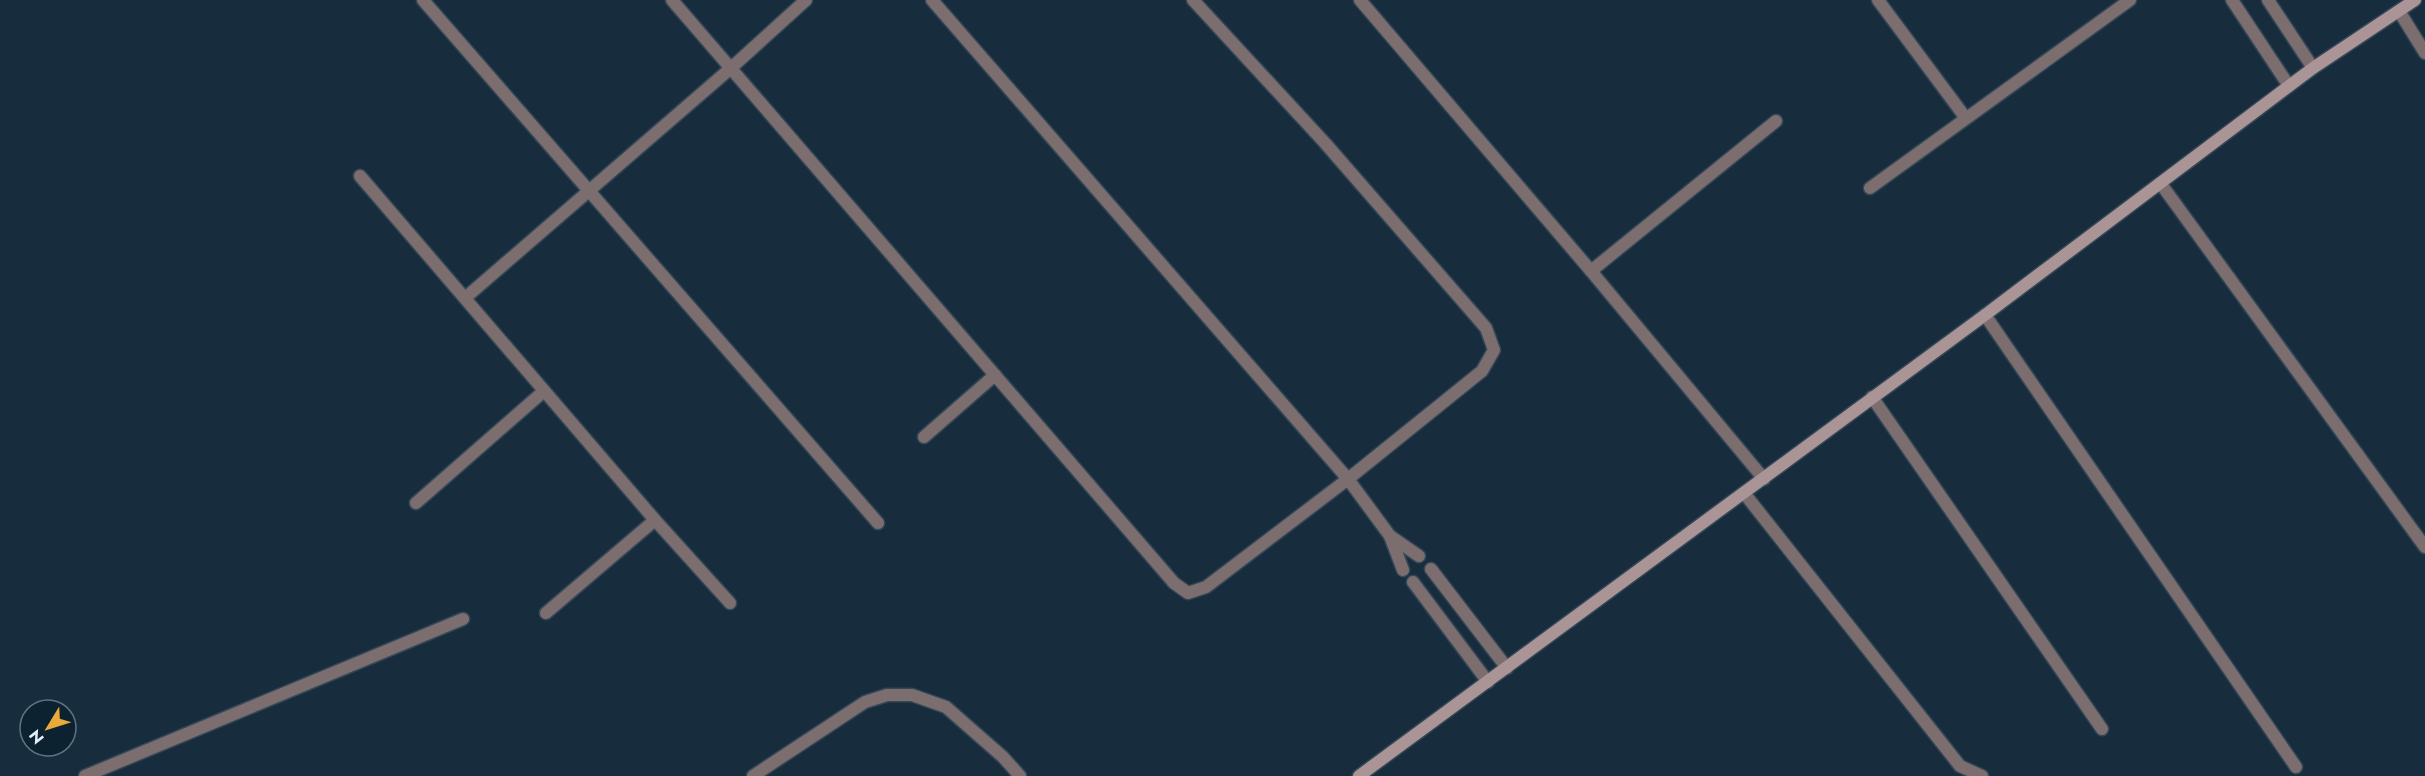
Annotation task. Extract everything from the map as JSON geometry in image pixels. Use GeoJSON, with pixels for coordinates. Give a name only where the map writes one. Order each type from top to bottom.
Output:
{"type":"FeatureCollection","features":[{"type":"Feature","properties":{"kind":"main road"},"geometry":{"type":"LineString","coordinates":[[1359,776],[1985,315],[2313,68],[2415,0]]}},
{"type":"Feature","properties":{"kind":"street"},"geometry":{"type":"LineString","coordinates":[[423,0],[878,522]]}},
{"type":"Feature","properties":{"kind":"street"},"geometry":{"type":"LineString","coordinates":[[672,0],[1174,583],[1188,592],[1206,587],[1348,479],[1482,371],[1494,350],[1486,328],[1325,143],[1193,0]]}},
{"type":"Feature","properties":{"kind":"street"},"geometry":{"type":"LineString","coordinates":[[465,298],[731,68],[806,0]]}},
{"type":"Feature","properties":{"kind":"street"},"geometry":{"type":"LineString","coordinates":[[932,0],[1348,479],[1390,536],[1403,570]]}},
{"type":"Feature","properties":{"kind":"street"},"geometry":{"type":"LineString","coordinates":[[1360,0],[1764,479]]}},
{"type":"Feature","properties":{"kind":"street"},"geometry":{"type":"LineString","coordinates":[[1878,0],[1965,117]]}},
{"type":"Feature","properties":{"kind":"street"},"geometry":{"type":"LineString","coordinates":[[1870,188],[1965,117],[2130,0]]}},
{"type":"Feature","properties":{"kind":"street"},"geometry":{"type":"LineString","coordinates":[[2232,0],[2289,86]]}},
{"type":"Feature","properties":{"kind":"street"},"geometry":{"type":"LineString","coordinates":[[2268,0],[2313,68]]}},
{"type":"Feature","properties":{"kind":"street"},"geometry":{"type":"LineString","coordinates":[[2399,11],[2425,53]]}},
{"type":"Feature","properties":{"kind":"street"},"geometry":{"type":"LineString","coordinates":[[1591,272],[1776,121]]}},
{"type":"Feature","properties":{"kind":"street"},"geometry":{"type":"LineString","coordinates":[[360,176],[655,520],[730,603]]}},
{"type":"Feature","properties":{"kind":"street"},"geometry":{"type":"LineString","coordinates":[[2161,184],[2425,547]]}},
{"type":"Feature","properties":{"kind":"street"},"geometry":{"type":"LineString","coordinates":[[1985,315],[2296,767]]}},
{"type":"Feature","properties":{"kind":"street"},"geometry":{"type":"LineString","coordinates":[[924,436],[995,375]]}},
{"type":"Feature","properties":{"kind":"street"},"geometry":{"type":"LineString","coordinates":[[416,503],[544,391]]}},
{"type":"Feature","properties":{"kind":"street"},"geometry":{"type":"LineString","coordinates":[[1872,397],[2102,729]]}},
{"type":"Feature","properties":{"kind":"street"},"geometry":{"type":"LineString","coordinates":[[1744,493],[1960,766],[1982,776]]}},
{"type":"Feature","properties":{"kind":"street"},"geometry":{"type":"LineString","coordinates":[[546,613],[655,520]]}},
{"type":"Feature","properties":{"kind":"street"},"geometry":{"type":"LineString","coordinates":[[1390,536],[1419,556]]}},
{"type":"Feature","properties":{"kind":"street"},"geometry":{"type":"LineString","coordinates":[[1431,569],[1507,668]]}},
{"type":"Feature","properties":{"kind":"street"},"geometry":{"type":"LineString","coordinates":[[1413,582],[1488,682]]}},
{"type":"Feature","properties":{"kind":"street"},"geometry":{"type":"LineString","coordinates":[[85,776],[463,619]]}},
{"type":"Feature","properties":{"kind":"street"},"geometry":{"type":"LineString","coordinates":[[753,776],[865,702],[887,694],[912,695],[946,707],[1003,757],[1020,776]]}}]}
